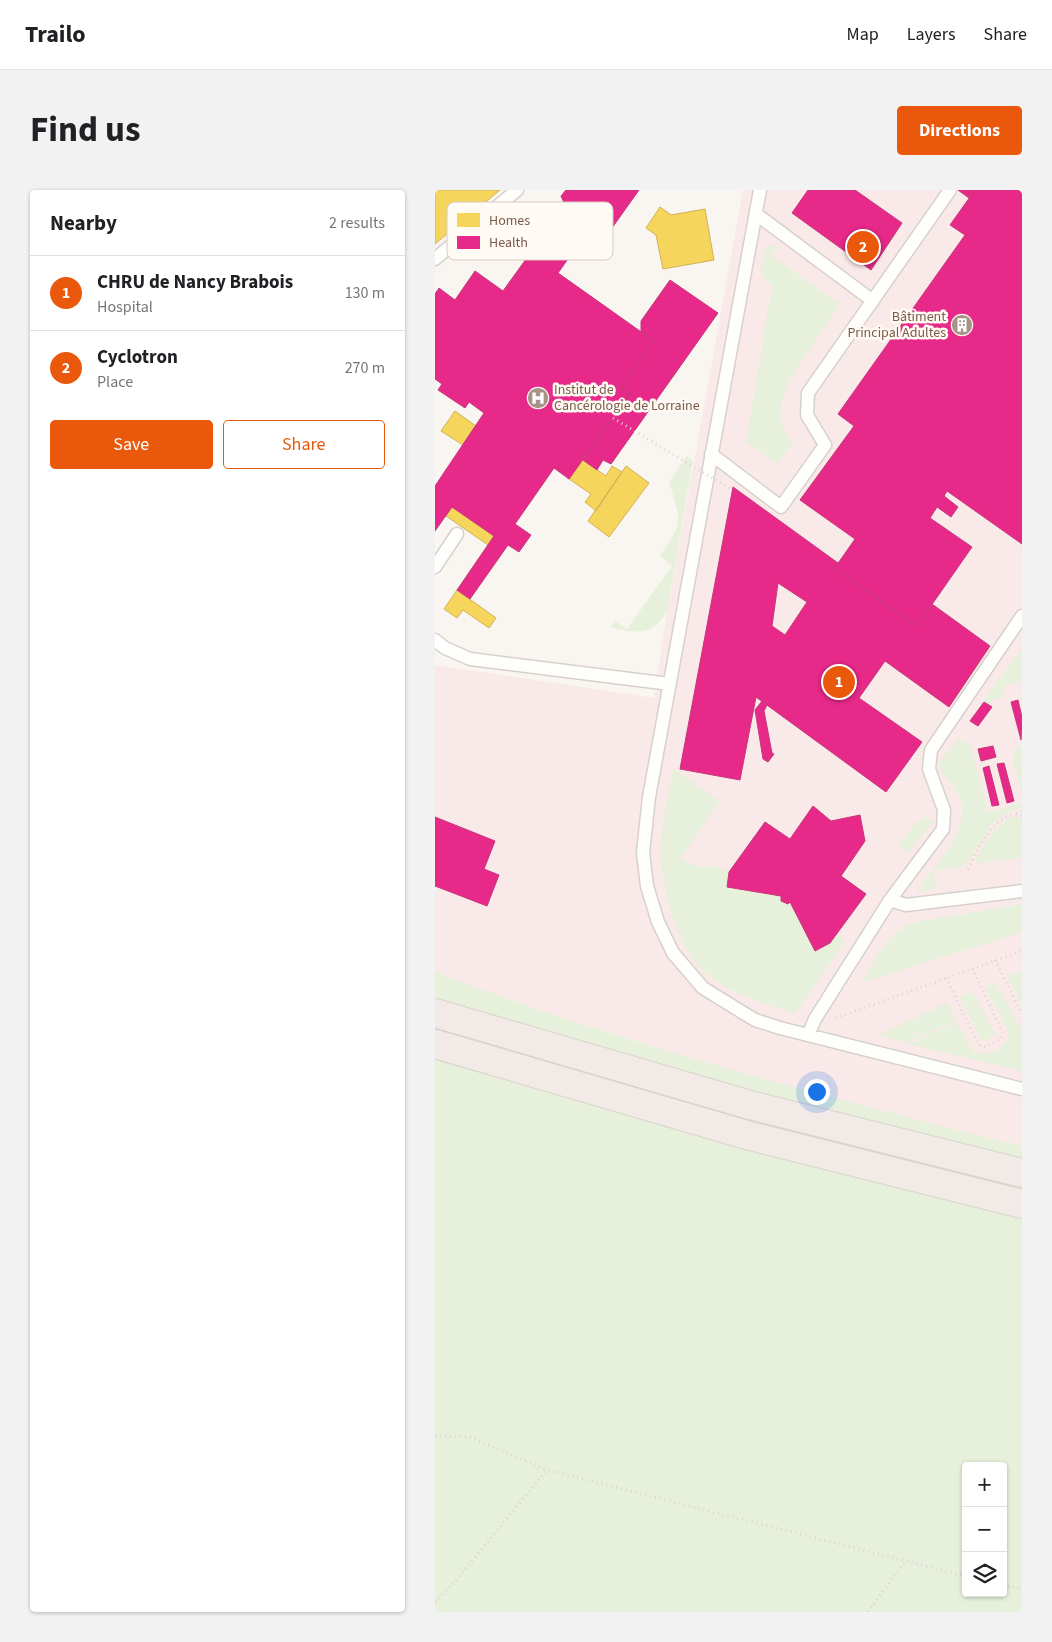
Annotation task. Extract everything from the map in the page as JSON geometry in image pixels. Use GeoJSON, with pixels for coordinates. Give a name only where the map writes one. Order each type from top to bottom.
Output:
{"type":"FeatureCollection","features":[{"type":"Feature","properties":{"kind":"highway"},"geometry":{"type":"LineString","coordinates":[[439,1013],[750,1105],[1022,1173]]}},
{"type":"Feature","properties":{"kind":"highway"},"geometry":{"type":"LineString","coordinates":[[435,1044],[750,1136],[1022,1204]]}},
{"type":"Feature","properties":{"kind":"highway"},"geometry":{"type":"LineString","coordinates":[[435,1062],[644,1106]]}},
{"type":"Feature","properties":{"kind":"lane"},"geometry":{"type":"LineString","coordinates":[[503,202],[517,190]]}},
{"type":"Feature","properties":{"kind":"lane"},"geometry":{"type":"LineString","coordinates":[[760,190],[648,804],[643,853],[647,886],[658,922],[673,953],[703,988],[755,1020],[1022,1089]]}},
{"type":"Feature","properties":{"kind":"lane"},"geometry":{"type":"LineString","coordinates":[[711,454],[781,507],[825,445],[807,415],[808,393],[950,190]]}},
{"type":"Feature","properties":{"kind":"lane"},"geometry":{"type":"LineString","coordinates":[[756,214],[873,301]]}},
{"type":"Feature","properties":{"kind":"lane"},"geometry":{"type":"LineString","coordinates":[[435,259],[447,249]]}},
{"type":"Feature","properties":{"kind":"lane"},"geometry":{"type":"LineString","coordinates":[[435,567],[457,534]]}},
{"type":"Feature","properties":{"kind":"lane"},"geometry":{"type":"LineString","coordinates":[[808,1035],[815,1019],[891,900],[943,829],[944,810],[929,768],[931,750],[1022,616]]}},
{"type":"Feature","properties":{"kind":"lane"},"geometry":{"type":"LineString","coordinates":[[435,641],[445,648],[470,658],[670,684]]}},
{"type":"Feature","properties":{"kind":"lane"},"geometry":{"type":"LineString","coordinates":[[891,900],[906,906],[1022,891]]}},
{"type":"Feature","properties":{"kind":"path"},"geometry":{"type":"LineString","coordinates":[[613,418],[733,490]]}},
{"type":"Feature","properties":{"kind":"path"},"geometry":{"type":"LineString","coordinates":[[968,869],[995,825],[1003,818],[1022,811]]}},
{"type":"Feature","properties":{"kind":"path"},"geometry":{"type":"LineString","coordinates":[[1013,814],[1022,816]]}},
{"type":"Feature","properties":{"kind":"path"},"geometry":{"type":"LineString","coordinates":[[815,1019],[841,1018],[972,968],[1021,952]]}},
{"type":"Feature","properties":{"kind":"path"},"geometry":{"type":"LineString","coordinates":[[995,960],[1022,1014]]}},
{"type":"Feature","properties":{"kind":"path"},"geometry":{"type":"LineString","coordinates":[[946,978],[979,1044],[985,1047],[1000,1039],[1003,1033],[972,968]]}},
{"type":"Feature","properties":{"kind":"path"},"geometry":{"type":"LineString","coordinates":[[435,1436],[470,1437],[547,1470],[962,1575]]}},
{"type":"Feature","properties":{"kind":"path"},"geometry":{"type":"LineString","coordinates":[[435,1602],[458,1578],[547,1470]]}},
{"type":"Feature","properties":{"kind":"path"},"geometry":{"type":"LineString","coordinates":[[868,1612],[906,1561]]}},
{"type":"Feature","properties":{"kind":"path"},"geometry":{"type":"LineString","coordinates":[[1007,1586],[1022,1590]]}},
{"type":"Feature","properties":{"kind":"shaded area"},"geometry":{"type":"Polygon","coordinates":[[[743,190],[1022,190],[1022,1146],[853,1105],[723,1068],[528,1007],[435,972],[435,665],[654,698],[667,612],[743,190]]]}},
{"type":"Feature","properties":{"kind":"green space"},"geometry":{"type":"Polygon","coordinates":[[[772,244],[778,247],[772,256],[840,304],[788,384],[781,408],[781,419],[785,431],[793,442],[777,464],[746,442],[772,284],[766,281],[760,272],[766,248],[772,244]]]}},
{"type":"Feature","properties":{"kind":"green space"},"geometry":{"type":"Polygon","coordinates":[[[687,456],[693,461],[667,612],[649,630],[636,632],[611,628],[614,620],[627,629],[672,566],[660,556],[677,528],[678,521],[678,513],[669,482],[687,456]]]}},
{"type":"Feature","properties":{"kind":"green space"},"geometry":{"type":"Polygon","coordinates":[[[1022,648],[1022,681],[1005,685],[1003,698],[992,699],[992,707],[983,701],[1022,648]]]}},
{"type":"Feature","properties":{"kind":"green space"},"geometry":{"type":"Polygon","coordinates":[[[958,738],[970,746],[988,812],[1022,803],[1022,807],[1006,814],[991,825],[969,861],[961,867],[934,871],[936,889],[919,892],[917,890],[950,846],[957,834],[961,821],[962,809],[959,796],[944,776],[939,763],[958,738]]]}},
{"type":"Feature","properties":{"kind":"green space"},"geometry":{"type":"Polygon","coordinates":[[[1022,746],[1022,795],[1013,762],[1016,747],[1022,746]]]}},
{"type":"Feature","properties":{"kind":"green space"},"geometry":{"type":"Polygon","coordinates":[[[673,769],[720,801],[681,858],[695,866],[715,866],[729,872],[727,887],[781,896],[781,901],[788,904],[790,902],[815,951],[830,943],[837,934],[846,941],[795,1014],[758,1002],[723,986],[713,979],[694,961],[678,932],[667,898],[661,865],[662,830],[673,769]]]}},
{"type":"Feature","properties":{"kind":"green space"},"geometry":{"type":"Polygon","coordinates":[[[927,817],[933,822],[909,852],[899,845],[917,821],[927,817]]]}},
{"type":"Feature","properties":{"kind":"green space"},"geometry":{"type":"Polygon","coordinates":[[[1014,817],[1022,818],[1022,857],[977,864],[976,857],[992,834],[1007,820],[1014,817]]]}},
{"type":"Feature","properties":{"kind":"green space"},"geometry":{"type":"Polygon","coordinates":[[[1022,904],[1022,932],[862,983],[887,942],[909,923],[1022,904]]]}},
{"type":"Feature","properties":{"kind":"green space"},"geometry":{"type":"Polygon","coordinates":[[[1022,971],[1022,1005],[1007,976],[1022,971]]]}},
{"type":"Feature","properties":{"kind":"green space"},"geometry":{"type":"Polygon","coordinates":[[[435,972],[579,1023],[726,1068],[1022,1146],[1022,1612],[435,1612],[435,972]]]}},
{"type":"Feature","properties":{"kind":"green space"},"geometry":{"type":"Polygon","coordinates":[[[995,982],[1022,1030],[1022,1071],[908,1044],[956,1022],[974,1052],[986,1053],[997,1050],[1006,1041],[1008,1030],[985,988],[995,982]]]}},
{"type":"Feature","properties":{"kind":"green space"},"geometry":{"type":"Polygon","coordinates":[[[972,992],[996,1034],[983,1042],[959,997],[972,992]]]}},
{"type":"Feature","properties":{"kind":"green space"},"geometry":{"type":"Polygon","coordinates":[[[948,1002],[956,1020],[906,1043],[879,1035],[948,1002]]]}},
{"type":"Feature","properties":{"kind":"building: Homes"},"geometry":{"type":"Polygon","coordinates":[[[435,190],[500,190],[486,202],[447,202],[447,234],[435,244],[435,190]]]}},
{"type":"Feature","properties":{"kind":"building: Homes"},"geometry":{"type":"Polygon","coordinates":[[[660,207],[671,215],[705,209],[714,260],[663,269],[656,235],[646,228],[660,207]]]}},
{"type":"Feature","properties":{"kind":"building: Homes"},"geometry":{"type":"Polygon","coordinates":[[[455,411],[476,426],[463,445],[441,431],[455,411]]]}},
{"type":"Feature","properties":{"kind":"building: Homes"},"geometry":{"type":"Polygon","coordinates":[[[583,460],[606,476],[612,466],[622,472],[596,511],[585,502],[591,494],[569,479],[583,460]]]}},
{"type":"Feature","properties":{"kind":"building: Homes"},"geometry":{"type":"Polygon","coordinates":[[[626,466],[649,483],[609,537],[588,521],[626,466]]]}},
{"type":"Feature","properties":{"kind":"building: Homes"},"geometry":{"type":"Polygon","coordinates":[[[452,507],[494,536],[488,545],[446,516],[452,507]]]}},
{"type":"Feature","properties":{"kind":"building: Homes"},"geometry":{"type":"Polygon","coordinates":[[[457,590],[496,618],[489,628],[463,610],[457,618],[444,609],[457,590]]]}},
{"type":"Feature","properties":{"kind":"building: Health","name":"Institut de Cancérologie de Lorraine"},"geometry":{"type":"Polygon","coordinates":[[[566,190],[639,190],[613,227],[613,202],[564,202],[561,196],[566,190]]]}},
{"type":"Feature","properties":{"kind":"building: Health"},"geometry":{"type":"Polygon","coordinates":[[[808,190],[855,190],[902,223],[871,270],[792,213],[808,190]]]}},
{"type":"Feature","properties":{"kind":"building: Health"},"geometry":{"type":"Polygon","coordinates":[[[958,190],[975,190],[969,198],[958,190]]]}},
{"type":"Feature","properties":{"kind":"building: Health","name":"Bâtiment Principal Adultes"},"geometry":{"type":"Polygon","coordinates":[[[975,190],[1022,190],[1022,544],[947,491],[944,496],[958,507],[951,517],[937,507],[930,518],[972,547],[917,626],[834,569],[855,539],[800,500],[854,426],[838,414],[965,235],[950,225],[975,190]]]}},
{"type":"Feature","properties":{"kind":"building: Health","name":"Institut de Cancérologie de Lorraine"},"geometry":{"type":"Polygon","coordinates":[[[525,260],[567,260],[558,273],[654,341],[621,389],[629,394],[569,479],[554,468],[515,524],[531,535],[519,552],[508,545],[470,599],[457,590],[494,536],[452,507],[435,531],[435,486],[484,413],[469,402],[465,408],[438,390],[442,384],[435,379],[435,294],[439,288],[455,300],[475,271],[503,291],[525,260]]]}},
{"type":"Feature","properties":{"kind":"building: Health"},"geometry":{"type":"Polygon","coordinates":[[[670,280],[718,313],[611,464],[603,460],[597,470],[583,460],[629,394],[621,389],[654,341],[641,332],[641,321],[670,280]]]}},
{"type":"Feature","properties":{"kind":"building: Health"},"geometry":{"type":"Polygon","coordinates":[[[733,487],[838,563],[834,569],[917,626],[932,604],[990,646],[949,707],[885,661],[859,698],[922,742],[886,792],[756,697],[740,780],[680,769],[733,487]],[[778,583],[772,626],[785,635],[807,602],[778,583]]]}},
{"type":"Feature","properties":{"kind":"building: Health"},"geometry":{"type":"Polygon","coordinates":[[[1018,700],[1022,717],[1021,740],[1011,702],[1018,700]]]}},
{"type":"Feature","properties":{"kind":"building: Health"},"geometry":{"type":"Polygon","coordinates":[[[762,701],[767,705],[764,711],[772,753],[774,754],[768,762],[763,759],[755,710],[762,701]]]}},
{"type":"Feature","properties":{"kind":"building: Health"},"geometry":{"type":"Polygon","coordinates":[[[984,702],[992,707],[978,726],[970,721],[984,702]]]}},
{"type":"Feature","properties":{"kind":"building: Health"},"geometry":{"type":"Polygon","coordinates":[[[993,746],[996,757],[981,761],[978,749],[993,746]]]}},
{"type":"Feature","properties":{"kind":"building: Health"},"geometry":{"type":"Polygon","coordinates":[[[1004,763],[1014,801],[1007,803],[997,764],[1004,763]]]}},
{"type":"Feature","properties":{"kind":"building: Health"},"geometry":{"type":"Polygon","coordinates":[[[989,766],[999,805],[992,806],[983,768],[989,766]]]}},
{"type":"Feature","properties":{"kind":"building: Health"},"geometry":{"type":"Polygon","coordinates":[[[813,806],[831,821],[860,815],[865,841],[841,876],[866,894],[830,943],[815,951],[790,902],[788,904],[781,901],[781,896],[727,887],[729,872],[765,822],[790,839],[813,806]]]}},
{"type":"Feature","properties":{"kind":"building: Health"},"geometry":{"type":"Polygon","coordinates":[[[435,817],[495,841],[484,869],[499,875],[487,906],[435,886],[435,817]]]}},
{"type":"Feature","properties":{"kind":"place","name":"Cyclotron"},"geometry":{"type":"Point","coordinates":[863,247]}},
{"type":"Feature","properties":{"kind":"place","name":"Bâtiment Principal Adultes"},"geometry":{"type":"Point","coordinates":[962,325]}},
{"type":"Feature","properties":{"kind":"place","name":"Institut de Cancérologie de Lorraine"},"geometry":{"type":"Point","coordinates":[538,398]}},
{"type":"Feature","properties":{"kind":"place","name":"CHRU de Nancy Brabois"},"geometry":{"type":"Point","coordinates":[839,682]}}]}
